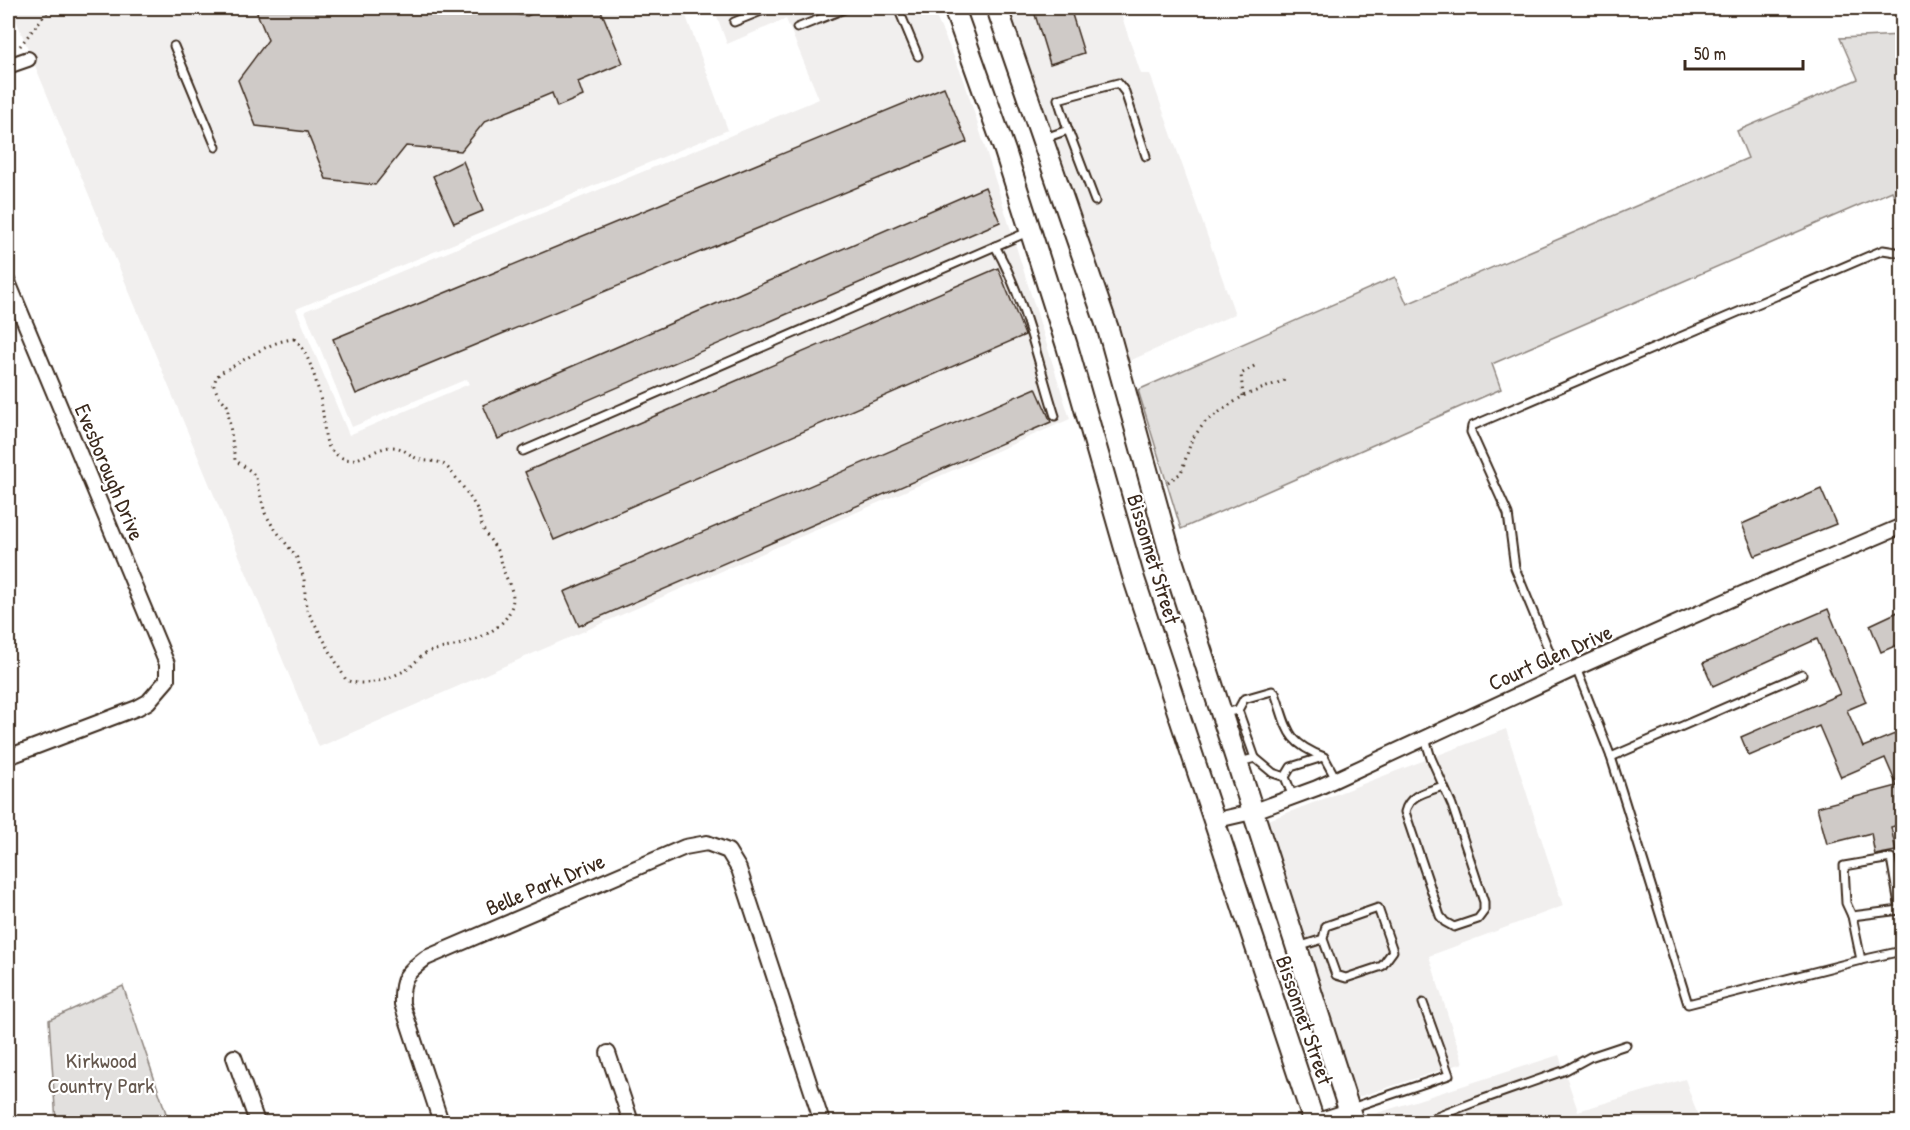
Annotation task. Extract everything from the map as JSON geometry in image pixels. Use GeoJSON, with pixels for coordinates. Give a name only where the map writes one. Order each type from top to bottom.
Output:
{"type":"FeatureCollection","features":[{"type":"Feature","properties":{"kind":"main road","name":"Bissonnet Street"},"geometry":{"type":"LineString","coordinates":[[954,8],[1002,141],[1067,346],[1133,576],[1314,1122]]}},
{"type":"Feature","properties":{"kind":"main road","name":"Bissonnet Street"},"geometry":{"type":"LineString","coordinates":[[997,8],[1108,329],[1172,560],[1230,712],[1245,760],[1252,812],[1350,1114]]}},
{"type":"Feature","properties":{"kind":"street"},"geometry":{"type":"LineString","coordinates":[[8,66],[28,59]]}},
{"type":"Feature","properties":{"kind":"street","name":"Evesborough Drive"},"geometry":{"type":"LineString","coordinates":[[8,282],[167,664],[167,680],[148,702],[8,757]]}},
{"type":"Feature","properties":{"kind":"street","name":"Court Glen Drive"},"geometry":{"type":"LineString","coordinates":[[1214,821],[1252,812],[1336,779],[1559,675],[1902,526]]}},
{"type":"Feature","properties":{"kind":"street","name":"Belle Park Drive"},"geometry":{"type":"LineString","coordinates":[[441,1122],[402,1004],[401,986],[409,970],[426,958],[685,847],[707,843],[728,851],[739,869],[822,1122]]}},
{"type":"Feature","properties":{"kind":"street"},"geometry":{"type":"LineString","coordinates":[[608,1053],[631,1122]]}},
{"type":"Feature","properties":{"kind":"street"},"geometry":{"type":"LineString","coordinates":[[234,1057],[257,1122]]}},
{"type":"Feature","properties":{"kind":"street"},"geometry":{"type":"LineString","coordinates":[[1314,1122],[1350,1114]]}},
{"type":"Feature","properties":{"kind":"lane"},"geometry":{"type":"LineString","coordinates":[[734,22],[769,8]]}},
{"type":"Feature","properties":{"kind":"lane"},"geometry":{"type":"LineString","coordinates":[[798,28],[847,8]]}},
{"type":"Feature","properties":{"kind":"lane"},"geometry":{"type":"LineString","coordinates":[[898,8],[918,56]]}},
{"type":"Feature","properties":{"kind":"lane"},"geometry":{"type":"LineString","coordinates":[[174,46],[216,147]]}},
{"type":"Feature","properties":{"kind":"lane"},"geometry":{"type":"LineString","coordinates":[[1095,201],[1058,99],[1118,83],[1125,92],[1146,156]]}},
{"type":"Feature","properties":{"kind":"lane"},"geometry":{"type":"LineString","coordinates":[[1042,138],[1068,130]]}},
{"type":"Feature","properties":{"kind":"lane"},"geometry":{"type":"LineString","coordinates":[[523,451],[1030,230]]}},
{"type":"Feature","properties":{"kind":"lane"},"geometry":{"type":"LineString","coordinates":[[994,246],[1004,263],[1031,333],[1036,359],[1055,416]]}},
{"type":"Feature","properties":{"kind":"lane"},"geometry":{"type":"LineString","coordinates":[[1559,675],[1515,568],[1508,514],[1471,432],[1472,426],[1883,250],[1902,253]]}},
{"type":"Feature","properties":{"kind":"lane"},"geometry":{"type":"LineString","coordinates":[[1576,668],[1611,757],[1688,1004],[1902,951]]}},
{"type":"Feature","properties":{"kind":"lane"},"geometry":{"type":"LineString","coordinates":[[1611,757],[1802,674]]}},
{"type":"Feature","properties":{"kind":"lane"},"geometry":{"type":"LineString","coordinates":[[1230,712],[1244,699],[1272,691],[1275,693],[1292,738],[1305,749],[1324,756],[1336,779]]}},
{"type":"Feature","properties":{"kind":"lane"},"geometry":{"type":"LineString","coordinates":[[1425,738],[1452,805],[1484,902],[1485,911],[1478,919],[1454,927],[1440,916],[1405,812],[1406,804],[1411,798],[1443,786]]}},
{"type":"Feature","properties":{"kind":"lane"},"geometry":{"type":"LineString","coordinates":[[1285,777],[1292,767],[1324,756]]}},
{"type":"Feature","properties":{"kind":"lane"},"geometry":{"type":"LineString","coordinates":[[1245,760],[1285,777],[1293,797]]}},
{"type":"Feature","properties":{"kind":"lane"},"geometry":{"type":"LineString","coordinates":[[1852,916],[1900,910],[1891,858],[1844,866],[1846,903],[1852,916],[1861,960]]}},
{"type":"Feature","properties":{"kind":"lane"},"geometry":{"type":"LineString","coordinates":[[1378,908],[1393,951],[1382,966],[1346,978],[1336,975],[1323,939],[1326,926],[1378,908]]}},
{"type":"Feature","properties":{"kind":"lane"},"geometry":{"type":"LineString","coordinates":[[1296,947],[1323,939]]}},
{"type":"Feature","properties":{"kind":"lane"},"geometry":{"type":"LineString","coordinates":[[1350,1114],[1449,1075],[1423,1003]]}},
{"type":"Feature","properties":{"kind":"lane"},"geometry":{"type":"LineString","coordinates":[[1424,1122],[1566,1070],[1590,1057],[1626,1045]]}},
{"type":"Feature","properties":{"kind":"path"},"geometry":{"type":"LineString","coordinates":[[13,50],[19,47],[47,12],[55,8]]}},
{"type":"Feature","properties":{"kind":"path"},"geometry":{"type":"LineString","coordinates":[[294,339],[305,354],[317,387],[325,435],[330,450],[341,458],[353,461],[385,448],[394,447],[420,460],[441,462],[449,467],[479,512],[487,538],[496,547],[513,596],[511,610],[497,627],[484,636],[464,644],[424,654],[408,669],[357,685],[346,681],[306,608],[304,579],[297,558],[265,513],[256,478],[252,472],[235,460],[227,405],[214,386],[216,377],[266,347],[294,339]]}},
{"type":"Feature","properties":{"kind":"path"},"geometry":{"type":"LineString","coordinates":[[1243,396],[1241,374],[1256,365]]}},
{"type":"Feature","properties":{"kind":"path"},"geometry":{"type":"LineString","coordinates":[[1152,487],[1167,483],[1181,474],[1192,439],[1206,421],[1243,396],[1285,380]]}},
{"type":"Feature","properties":{"kind":"shaded area"},"geometry":{"type":"Polygon","coordinates":[[[11,8],[47,8],[50,14],[65,8],[683,8],[728,130],[296,309],[349,435],[469,384],[467,379],[352,427],[305,311],[819,99],[786,19],[727,44],[714,8],[932,8],[963,77],[1070,419],[319,747],[11,8]]]}},
{"type":"Feature","properties":{"kind":"shaded area"},"geometry":{"type":"Polygon","coordinates":[[[1008,8],[1119,8],[1141,74],[1150,74],[1235,314],[1127,362],[1008,8]]]}},
{"type":"Feature","properties":{"kind":"shaded area"},"geometry":{"type":"Polygon","coordinates":[[[1506,729],[1563,906],[1429,956],[1463,1063],[1358,1097],[1266,821],[1506,729]]]}},
{"type":"Feature","properties":{"kind":"shaded area"},"geometry":{"type":"Polygon","coordinates":[[[1559,1055],[1578,1111],[1685,1079],[1700,1122],[1363,1122],[1362,1118],[1559,1055]]]}},
{"type":"Feature","properties":{"kind":"green space"},"geometry":{"type":"Polygon","coordinates":[[[1902,35],[1902,216],[1892,191],[1492,364],[1501,389],[1181,529],[1138,390],[1395,277],[1407,304],[1748,158],[1737,131],[1858,79],[1840,38],[1902,35]]]}},
{"type":"Feature","properties":{"kind":"green space","name":"Kirkwood Country Park"},"geometry":{"type":"Polygon","coordinates":[[[123,986],[169,1122],[56,1122],[49,1020],[123,986]]]}},
{"type":"Feature","properties":{"kind":"building"},"geometry":{"type":"Polygon","coordinates":[[[255,8],[475,8],[527,16],[545,8],[600,8],[623,63],[578,82],[583,96],[557,107],[552,93],[485,121],[461,151],[406,146],[375,185],[326,179],[307,132],[256,126],[238,80],[268,40],[255,8]]]}},
{"type":"Feature","properties":{"kind":"building"},"geometry":{"type":"Polygon","coordinates":[[[1033,8],[1070,8],[1084,53],[1050,64],[1033,8]]]}},
{"type":"Feature","properties":{"kind":"building"},"geometry":{"type":"Polygon","coordinates":[[[944,87],[967,142],[356,394],[333,339],[944,87]]]}},
{"type":"Feature","properties":{"kind":"building"},"geometry":{"type":"Polygon","coordinates":[[[463,161],[483,211],[454,223],[433,176],[463,161]]]}},
{"type":"Feature","properties":{"kind":"building"},"geometry":{"type":"Polygon","coordinates":[[[985,187],[1000,222],[498,439],[483,405],[985,187]]]}},
{"type":"Feature","properties":{"kind":"building"},"geometry":{"type":"Polygon","coordinates":[[[998,268],[1025,335],[554,540],[525,472],[998,268]]]}},
{"type":"Feature","properties":{"kind":"building"},"geometry":{"type":"Polygon","coordinates":[[[1036,388],[1051,422],[579,626],[564,592],[1036,388]]]}},
{"type":"Feature","properties":{"kind":"building"},"geometry":{"type":"Polygon","coordinates":[[[1821,489],[1836,524],[1755,556],[1742,524],[1821,489]]]}},
{"type":"Feature","properties":{"kind":"building"},"geometry":{"type":"Polygon","coordinates":[[[1828,609],[1866,702],[1847,710],[1863,747],[1902,731],[1902,824],[1891,827],[1896,851],[1875,855],[1871,833],[1827,844],[1817,807],[1897,786],[1885,758],[1841,777],[1819,726],[1749,756],[1741,737],[1840,694],[1817,639],[1713,686],[1703,663],[1828,609]]]}},
{"type":"Feature","properties":{"kind":"building"},"geometry":{"type":"Polygon","coordinates":[[[1902,610],[1902,643],[1881,652],[1870,625],[1902,610]]]}}]}
